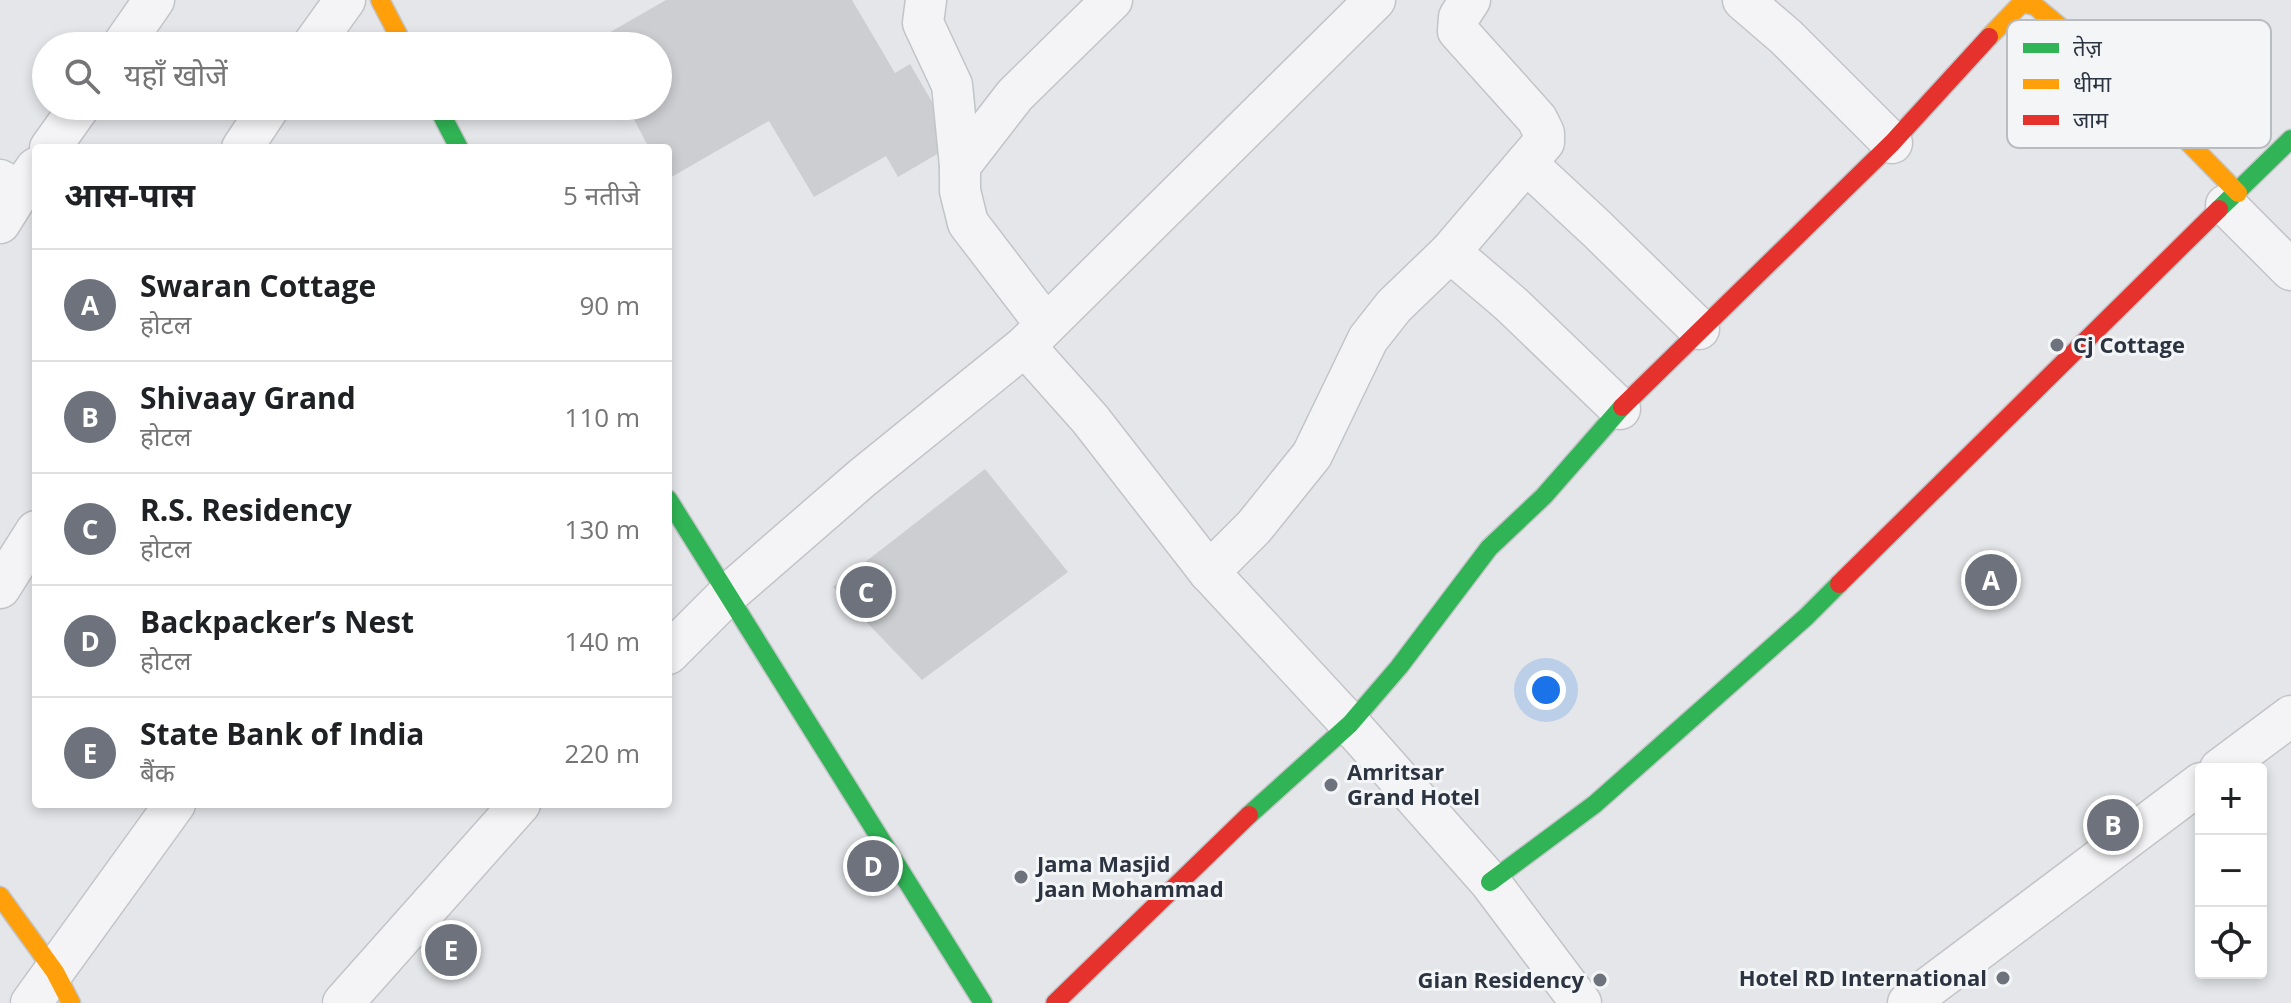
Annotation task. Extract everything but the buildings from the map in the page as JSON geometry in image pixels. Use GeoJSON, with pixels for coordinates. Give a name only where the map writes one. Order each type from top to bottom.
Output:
{"type":"FeatureCollection","features":[{"type":"Feature","properties":{"kind":"street"},"geometry":{"type":"LineString","coordinates":[[132,32],[154,0]]}},
{"type":"Feature","properties":{"kind":"street"},"geometry":{"type":"LineString","coordinates":[[322,32],[345,0]]}},
{"type":"Feature","properties":{"kind":"street"},"geometry":{"type":"LineString","coordinates":[[380,0],[397,32]]}},
{"type":"Feature","properties":{"kind":"street"},"geometry":{"type":"LineString","coordinates":[[926,0],[923,23],[952,85],[960,191],[968,223],[1090,419],[1209,572],[1490,882],[1581,1003]]}},
{"type":"Feature","properties":{"kind":"street"},"geometry":{"type":"LineString","coordinates":[[960,166],[1015,95],[1112,0]]}},
{"type":"Feature","properties":{"kind":"street"},"geometry":{"type":"LineString","coordinates":[[672,650],[726,596],[862,478],[1036,336],[1375,0]]}},
{"type":"Feature","properties":{"kind":"street"},"geometry":{"type":"LineString","coordinates":[[1209,572],[1254,527],[1312,455],[1368,339],[1394,306],[1450,252],[1544,142],[1544,133],[1537,119],[1458,31],[1459,17],[1470,0]]}},
{"type":"Feature","properties":{"kind":"street"},"geometry":{"type":"LineString","coordinates":[[1743,0],[1786,37],[1892,143]]}},
{"type":"Feature","properties":{"kind":"street"},"geometry":{"type":"LineString","coordinates":[[1055,1003],[1215,845],[1350,724],[1399,667],[1489,548],[1544,496],[1620,409],[1699,329],[1892,143],[2009,14],[2022,3],[2029,3],[2050,20]]}},
{"type":"Feature","properties":{"kind":"street"},"geometry":{"type":"LineString","coordinates":[[53,144],[70,120]]}},
{"type":"Feature","properties":{"kind":"street"},"geometry":{"type":"LineString","coordinates":[[245,144],[261,120]]}},
{"type":"Feature","properties":{"kind":"street"},"geometry":{"type":"LineString","coordinates":[[444,120],[457,144]]}},
{"type":"Feature","properties":{"kind":"street"},"geometry":{"type":"LineString","coordinates":[[1490,882],[1595,804],[1806,617],[2291,139]]}},
{"type":"Feature","properties":{"kind":"street"},"geometry":{"type":"LineString","coordinates":[[2188,148],[2291,270]]}},
{"type":"Feature","properties":{"kind":"street"},"geometry":{"type":"LineString","coordinates":[[1526,163],[1699,329]]}},
{"type":"Feature","properties":{"kind":"street"},"geometry":{"type":"LineString","coordinates":[[1450,252],[1533,325],[1620,409]]}},
{"type":"Feature","properties":{"kind":"street"},"geometry":{"type":"LineString","coordinates":[[672,506],[983,1003]]}},
{"type":"Feature","properties":{"kind":"street"},"geometry":{"type":"LineString","coordinates":[[0,588],[32,537]]}},
{"type":"Feature","properties":{"kind":"street"},"geometry":{"type":"LineString","coordinates":[[2228,763],[2291,716]]}},
{"type":"Feature","properties":{"kind":"street"},"geometry":{"type":"LineString","coordinates":[[1908,1003],[2195,788]]}},
{"type":"Feature","properties":{"kind":"street"},"geometry":{"type":"LineString","coordinates":[[31,1003],[63,987],[173,808]]}},
{"type":"Feature","properties":{"kind":"street"},"geometry":{"type":"LineString","coordinates":[[343,1003],[516,808]]}},
{"type":"Feature","properties":{"kind":"street"},"geometry":{"type":"LineString","coordinates":[[0,896],[63,987]]}},
{"type":"Feature","properties":{"kind":"traffic: fast"},"geometry":{"type":"LineString","coordinates":[[444,120],[457,144]]}},
{"type":"Feature","properties":{"kind":"traffic: fast"},"geometry":{"type":"LineString","coordinates":[[2219,209],[2291,139]]}},
{"type":"Feature","properties":{"kind":"traffic: fast"},"geometry":{"type":"LineString","coordinates":[[1249,815],[1350,724],[1399,667],[1489,548],[1544,496],[1622,407]]}},
{"type":"Feature","properties":{"kind":"traffic: fast"},"geometry":{"type":"LineString","coordinates":[[672,505],[983,1003]]}},
{"type":"Feature","properties":{"kind":"traffic: fast"},"geometry":{"type":"LineString","coordinates":[[1490,882],[1595,804],[1806,617],[1839,584]]}},
{"type":"Feature","properties":{"kind":"traffic: slow"},"geometry":{"type":"LineString","coordinates":[[380,0],[397,32]]}},
{"type":"Feature","properties":{"kind":"traffic: slow"},"geometry":{"type":"LineString","coordinates":[[1989,37],[2022,3],[2035,6],[2052,20]]}},
{"type":"Feature","properties":{"kind":"traffic: slow"},"geometry":{"type":"LineString","coordinates":[[2194,148],[2238,193]]}},
{"type":"Feature","properties":{"kind":"traffic: slow"},"geometry":{"type":"LineString","coordinates":[[0,896],[55,972],[71,1003]]}},
{"type":"Feature","properties":{"kind":"traffic: jam"},"geometry":{"type":"LineString","coordinates":[[1622,407],[1892,143],[1989,37]]}},
{"type":"Feature","properties":{"kind":"traffic: jam"},"geometry":{"type":"LineString","coordinates":[[1839,584],[2219,209]]}},
{"type":"Feature","properties":{"kind":"traffic: jam"},"geometry":{"type":"LineString","coordinates":[[1055,1003],[1249,815]]}},
{"type":"Feature","properties":{"kind":"place","name":"Cj Cottage"},"geometry":{"type":"Point","coordinates":[2057,345]}},
{"type":"Feature","properties":{"kind":"place","name":"Swaran Cottage"},"geometry":{"type":"Point","coordinates":[1991,580]}},
{"type":"Feature","properties":{"kind":"place","name":"R.S. Residency"},"geometry":{"type":"Point","coordinates":[866,592]}},
{"type":"Feature","properties":{"kind":"place","name":"Amritsar Grand Hotel"},"geometry":{"type":"Point","coordinates":[1331,785]}},
{"type":"Feature","properties":{"kind":"place","name":"Shivaay Grand"},"geometry":{"type":"Point","coordinates":[2113,825]}},
{"type":"Feature","properties":{"kind":"place","name":"Backpacker’s Nest"},"geometry":{"type":"Point","coordinates":[873,866]}},
{"type":"Feature","properties":{"kind":"place","name":"Jama Masjid Jaan Mohammad"},"geometry":{"type":"Point","coordinates":[1021,877]}},
{"type":"Feature","properties":{"kind":"place","name":"State Bank of India"},"geometry":{"type":"Point","coordinates":[451,950]}},
{"type":"Feature","properties":{"kind":"place","name":"Hotel RD International"},"geometry":{"type":"Point","coordinates":[2003,978]}},
{"type":"Feature","properties":{"kind":"place","name":"Gian Residency"},"geometry":{"type":"Point","coordinates":[1600,980]}}]}
